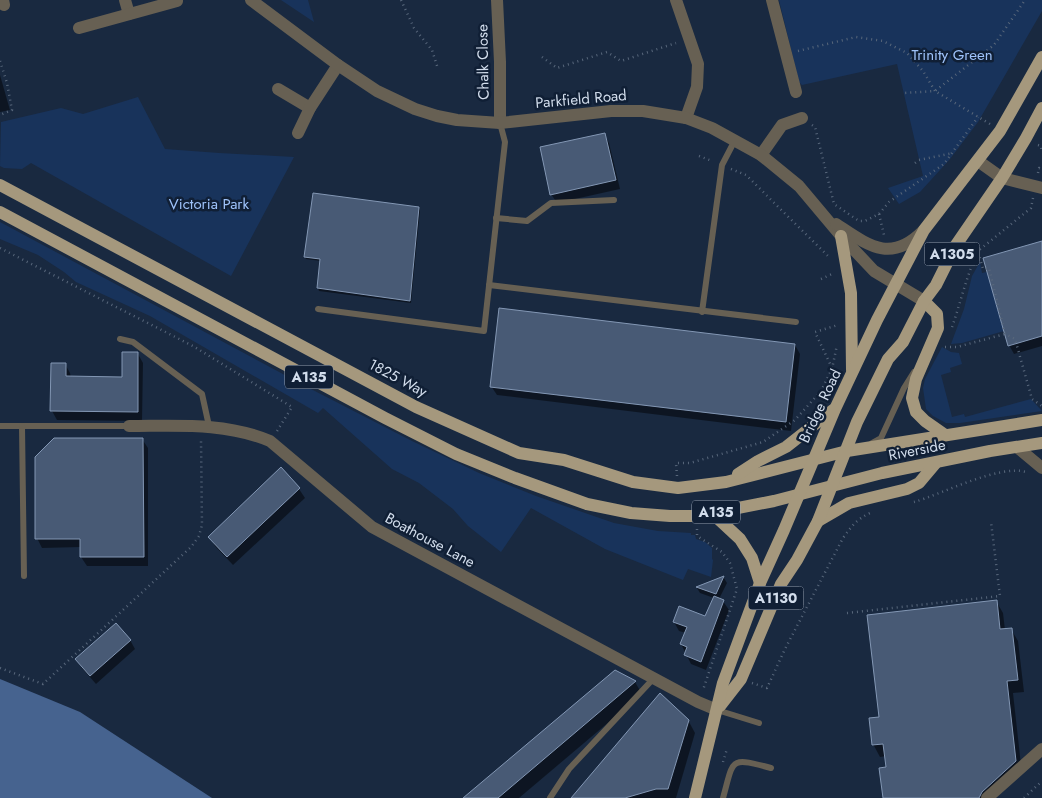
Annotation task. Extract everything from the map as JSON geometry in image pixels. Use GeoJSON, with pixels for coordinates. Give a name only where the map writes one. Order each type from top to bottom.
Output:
{"type":"FeatureCollection","features":[{"type":"Feature","properties":{"kind":"main road","name":"A1305"},"geometry":{"type":"LineString","coordinates":[[978,161],[1000,131],[1042,57]]}},
{"type":"Feature","properties":{"kind":"main road","name":"A1305"},"geometry":{"type":"LineString","coordinates":[[1002,178],[1042,108]]}},
{"type":"Feature","properties":{"kind":"main road","name":"Bridge Road"},"geometry":{"type":"LineString","coordinates":[[695,798],[723,683],[760,583],[835,409],[877,320],[924,230],[978,161]]}},
{"type":"Feature","properties":{"kind":"main road","name":"Bridge Road"},"geometry":{"type":"LineString","coordinates":[[717,710],[741,679],[781,584],[818,522],[858,422],[888,359],[903,342],[924,301],[936,285],[956,245],[1002,178]]}},
{"type":"Feature","properties":{"kind":"main road","name":"1825 Way"},"geometry":{"type":"LineString","coordinates":[[0,184],[416,407],[519,453],[564,460],[633,482],[686,488],[726,482],[813,460]]}},
{"type":"Feature","properties":{"kind":"main road","name":"A135"},"geometry":{"type":"LineString","coordinates":[[0,212],[456,454],[587,504],[631,513],[697,516],[774,501],[799,494]]}},
{"type":"Feature","properties":{"kind":"main road"},"geometry":{"type":"LineString","coordinates":[[841,236],[851,293],[852,375]]}},
{"type":"Feature","properties":{"kind":"main road"},"geometry":{"type":"LineString","coordinates":[[924,301],[937,314],[938,328],[916,379],[912,398],[916,412],[945,435]]}},
{"type":"Feature","properties":{"kind":"main road","name":"A1305"},"geometry":{"type":"LineString","coordinates":[[726,482],[758,461],[786,447],[835,409]]}},
{"type":"Feature","properties":{"kind":"main road","name":"Riverside"},"geometry":{"type":"LineString","coordinates":[[813,460],[847,451],[1042,420]]}},
{"type":"Feature","properties":{"kind":"main road","name":"Riverside"},"geometry":{"type":"LineString","coordinates":[[799,494],[882,473],[1042,443]]}},
{"type":"Feature","properties":{"kind":"main road","name":"A1130"},"geometry":{"type":"LineString","coordinates":[[818,522],[849,503],[907,489],[919,483],[935,464]]}},
{"type":"Feature","properties":{"kind":"main road","name":"A135"},"geometry":{"type":"LineString","coordinates":[[712,513],[740,539],[752,558],[760,583]]}},
{"type":"Feature","properties":{"kind":"street"},"geometry":{"type":"LineString","coordinates":[[125,0],[129,14]]}},
{"type":"Feature","properties":{"kind":"street","name":"Parkfield Road"},"geometry":{"type":"LineString","coordinates":[[251,0],[338,65],[378,91],[415,109],[457,120],[500,122],[612,111],[643,111],[686,118],[712,128],[761,155],[799,186],[841,236],[874,271],[924,301]]}},
{"type":"Feature","properties":{"kind":"street","name":"Chalk Close"},"geometry":{"type":"LineString","coordinates":[[497,0],[500,122]]}},
{"type":"Feature","properties":{"kind":"street"},"geometry":{"type":"LineString","coordinates":[[676,0],[698,64],[697,87],[686,118]]}},
{"type":"Feature","properties":{"kind":"street"},"geometry":{"type":"LineString","coordinates":[[772,0],[796,92]]}},
{"type":"Feature","properties":{"kind":"street"},"geometry":{"type":"LineString","coordinates":[[79,28],[177,1]]}},
{"type":"Feature","properties":{"kind":"street"},"geometry":{"type":"LineString","coordinates":[[298,132],[310,108],[338,65]]}},
{"type":"Feature","properties":{"kind":"street"},"geometry":{"type":"LineString","coordinates":[[278,89],[310,108]]}},
{"type":"Feature","properties":{"kind":"street"},"geometry":{"type":"LineString","coordinates":[[761,155],[782,125],[802,118]]}},
{"type":"Feature","properties":{"kind":"street"},"geometry":{"type":"LineString","coordinates":[[978,161],[1002,178],[1038,188]]}},
{"type":"Feature","properties":{"kind":"street"},"geometry":{"type":"LineString","coordinates":[[829,220],[870,246],[884,249],[897,248],[913,241],[924,230]]}},
{"type":"Feature","properties":{"kind":"street","name":"Boathouse Lane"},"geometry":{"type":"LineString","coordinates":[[128,426],[205,426],[237,430],[270,440],[372,527],[717,710]]}},
{"type":"Feature","properties":{"kind":"street"},"geometry":{"type":"LineString","coordinates":[[1017,447],[1042,468]]}},
{"type":"Feature","properties":{"kind":"street"},"geometry":{"type":"LineString","coordinates":[[987,798],[1042,749]]}},
{"type":"Feature","properties":{"kind":"lane"},"geometry":{"type":"LineString","coordinates":[[318,309],[484,330],[505,142],[500,122]]}},
{"type":"Feature","properties":{"kind":"lane"},"geometry":{"type":"LineString","coordinates":[[702,312],[722,165],[735,140]]}},
{"type":"Feature","properties":{"kind":"lane"},"geometry":{"type":"LineString","coordinates":[[496,218],[527,221],[551,203],[614,200]]}},
{"type":"Feature","properties":{"kind":"lane"},"geometry":{"type":"LineString","coordinates":[[489,285],[796,322]]}},
{"type":"Feature","properties":{"kind":"lane"},"geometry":{"type":"LineString","coordinates":[[120,339],[133,342],[202,394],[205,426]]}},
{"type":"Feature","properties":{"kind":"lane"},"geometry":{"type":"LineString","coordinates":[[847,451],[871,444],[881,438],[904,388],[928,349]]}},
{"type":"Feature","properties":{"kind":"lane"},"geometry":{"type":"LineString","coordinates":[[0,426],[128,426]]}},
{"type":"Feature","properties":{"kind":"lane"},"geometry":{"type":"LineString","coordinates":[[22,426],[24,576]]}},
{"type":"Feature","properties":{"kind":"lane"},"geometry":{"type":"LineString","coordinates":[[550,798],[569,769],[654,678]]}},
{"type":"Feature","properties":{"kind":"lane"},"geometry":{"type":"LineString","coordinates":[[717,710],[759,724]]}},
{"type":"Feature","properties":{"kind":"lane"},"geometry":{"type":"LineString","coordinates":[[723,798],[732,767],[736,763],[740,761],[771,768]]}},
{"type":"Feature","properties":{"kind":"path"},"geometry":{"type":"LineString","coordinates":[[401,0],[414,28],[432,50],[438,69]]}},
{"type":"Feature","properties":{"kind":"path"},"geometry":{"type":"LineString","coordinates":[[904,93],[935,91],[994,45],[1025,0]]}},
{"type":"Feature","properties":{"kind":"path"},"geometry":{"type":"LineString","coordinates":[[786,54],[856,37],[883,42],[907,54],[923,71],[935,91],[978,117],[944,164],[889,202],[879,214],[865,221],[859,220],[834,204],[815,127],[802,118]]}},
{"type":"Feature","properties":{"kind":"path"},"geometry":{"type":"LineString","coordinates":[[542,57],[557,68],[607,52],[621,61],[689,39]]}},
{"type":"Feature","properties":{"kind":"path"},"geometry":{"type":"LineString","coordinates":[[0,61],[7,83],[12,110],[0,115]]}},
{"type":"Feature","properties":{"kind":"path"},"geometry":{"type":"LineString","coordinates":[[915,163],[919,160],[953,153]]}},
{"type":"Feature","properties":{"kind":"path"},"geometry":{"type":"LineString","coordinates":[[699,156],[746,175],[830,256],[831,265]]}},
{"type":"Feature","properties":{"kind":"path"},"geometry":{"type":"LineString","coordinates":[[1005,334],[989,268],[983,269],[978,251],[1031,208],[1038,188],[1038,168],[1042,168]]}},
{"type":"Feature","properties":{"kind":"path"},"geometry":{"type":"LineString","coordinates":[[0,248],[192,346],[292,407],[270,440]]}},
{"type":"Feature","properties":{"kind":"path"},"geometry":{"type":"LineString","coordinates":[[821,279],[832,274],[834,281]]}},
{"type":"Feature","properties":{"kind":"path"},"geometry":{"type":"LineString","coordinates":[[832,369],[815,332],[842,324]]}},
{"type":"Feature","properties":{"kind":"path"},"geometry":{"type":"LineString","coordinates":[[946,347],[958,347],[1005,334],[1015,338],[1032,399],[1042,406]]}},
{"type":"Feature","properties":{"kind":"path"},"geometry":{"type":"LineString","coordinates":[[0,668],[43,684],[192,548],[199,536],[202,525],[205,426]]}},
{"type":"Feature","properties":{"kind":"path"},"geometry":{"type":"LineString","coordinates":[[906,504],[1002,472],[1019,470]]}},
{"type":"Feature","properties":{"kind":"path"},"geometry":{"type":"LineString","coordinates":[[767,688],[785,649],[843,538],[852,525],[862,516],[872,512]]}},
{"type":"Feature","properties":{"kind":"path"},"geometry":{"type":"LineString","coordinates":[[847,613],[1000,596],[991,522]]}},
{"type":"Feature","properties":{"kind":"path"},"geometry":{"type":"LineString","coordinates":[[1024,798],[1042,781]]}},
{"type":"Feature","properties":{"kind":"green space"},"geometry":{"type":"Polygon","coordinates":[[[281,0],[308,0],[314,22],[281,0]]]}},
{"type":"Feature","properties":{"kind":"green space","name":"Trinity Green"},"geometry":{"type":"Polygon","coordinates":[[[779,0],[1042,0],[1042,11],[978,122],[950,159],[920,192],[899,204],[888,188],[923,176],[897,64],[802,85],[799,82],[779,0]]]}},
{"type":"Feature","properties":{"kind":"green space","name":"Victoria Park"},"geometry":{"type":"Polygon","coordinates":[[[138,97],[165,149],[294,157],[231,276],[31,163],[22,169],[0,166],[1,122],[61,108],[83,114],[138,97]]]}},
{"type":"Feature","properties":{"kind":"green space"},"geometry":{"type":"Polygon","coordinates":[[[0,222],[307,387],[479,473],[536,496],[614,523],[658,531],[691,533],[691,535],[695,535],[696,539],[705,542],[712,548],[711,577],[688,569],[683,580],[605,549],[531,508],[501,552],[468,526],[453,509],[419,483],[392,469],[323,408],[318,413],[150,316],[76,282],[38,255],[0,239],[0,222]]]}},
{"type":"Feature","properties":{"kind":"green space"},"geometry":{"type":"Polygon","coordinates":[[[980,262],[982,273],[987,272],[1004,331],[962,343],[951,344],[964,309],[972,276],[980,262]]]}},
{"type":"Feature","properties":{"kind":"green space"},"geometry":{"type":"Polygon","coordinates":[[[942,347],[951,352],[959,353],[962,364],[950,368],[951,372],[941,375],[952,417],[964,414],[965,417],[1031,399],[1042,411],[960,423],[946,423],[933,416],[926,409],[923,388],[925,379],[942,347]]]}},
{"type":"Feature","properties":{"kind":"shaded area"},"geometry":{"type":"Polygon","coordinates":[[[0,679],[80,712],[212,798],[0,798],[0,679]]]}},
{"type":"Feature","properties":{"kind":"building"},"geometry":{"type":"Polygon","coordinates":[[[605,133],[616,180],[550,195],[540,147],[605,133]]]}},
{"type":"Feature","properties":{"kind":"building"},"geometry":{"type":"Polygon","coordinates":[[[313,193],[419,207],[410,301],[317,288],[320,259],[304,257],[313,193]]]}},
{"type":"Feature","properties":{"kind":"building"},"geometry":{"type":"Polygon","coordinates":[[[1042,241],[1042,336],[1008,346],[983,258],[1042,241]]]}},
{"type":"Feature","properties":{"kind":"building"},"geometry":{"type":"Polygon","coordinates":[[[499,308],[795,344],[786,422],[490,387],[499,308]]]}},
{"type":"Feature","properties":{"kind":"building"},"geometry":{"type":"Polygon","coordinates":[[[122,352],[138,352],[138,412],[50,411],[51,363],[66,363],[66,376],[122,377],[122,352]]]}},
{"type":"Feature","properties":{"kind":"building"},"geometry":{"type":"Polygon","coordinates":[[[54,438],[143,438],[144,557],[80,557],[80,539],[35,539],[35,457],[54,438]]]}},
{"type":"Feature","properties":{"kind":"building"},"geometry":{"type":"Polygon","coordinates":[[[281,467],[300,488],[227,557],[208,537],[281,467]]]}},
{"type":"Feature","properties":{"kind":"building"},"geometry":{"type":"Polygon","coordinates":[[[724,576],[716,594],[696,587],[724,576]]]}},
{"type":"Feature","properties":{"kind":"building"},"geometry":{"type":"Polygon","coordinates":[[[714,596],[724,600],[701,662],[684,655],[687,647],[680,644],[687,627],[673,622],[679,606],[705,616],[714,596]]]}},
{"type":"Feature","properties":{"kind":"building"},"geometry":{"type":"Polygon","coordinates":[[[997,600],[1000,629],[1012,628],[1018,680],[1007,681],[1016,761],[982,792],[979,798],[883,798],[879,768],[886,767],[883,744],[872,745],[869,718],[879,717],[867,615],[997,600]]]}},
{"type":"Feature","properties":{"kind":"building"},"geometry":{"type":"Polygon","coordinates":[[[116,623],[131,640],[90,676],[75,659],[116,623]]]}},
{"type":"Feature","properties":{"kind":"building"},"geometry":{"type":"Polygon","coordinates":[[[615,670],[636,681],[498,798],[463,798],[615,670]]]}},
{"type":"Feature","properties":{"kind":"building"},"geometry":{"type":"Polygon","coordinates":[[[660,693],[689,720],[668,789],[656,789],[625,798],[571,798],[660,693]]]}}]}
